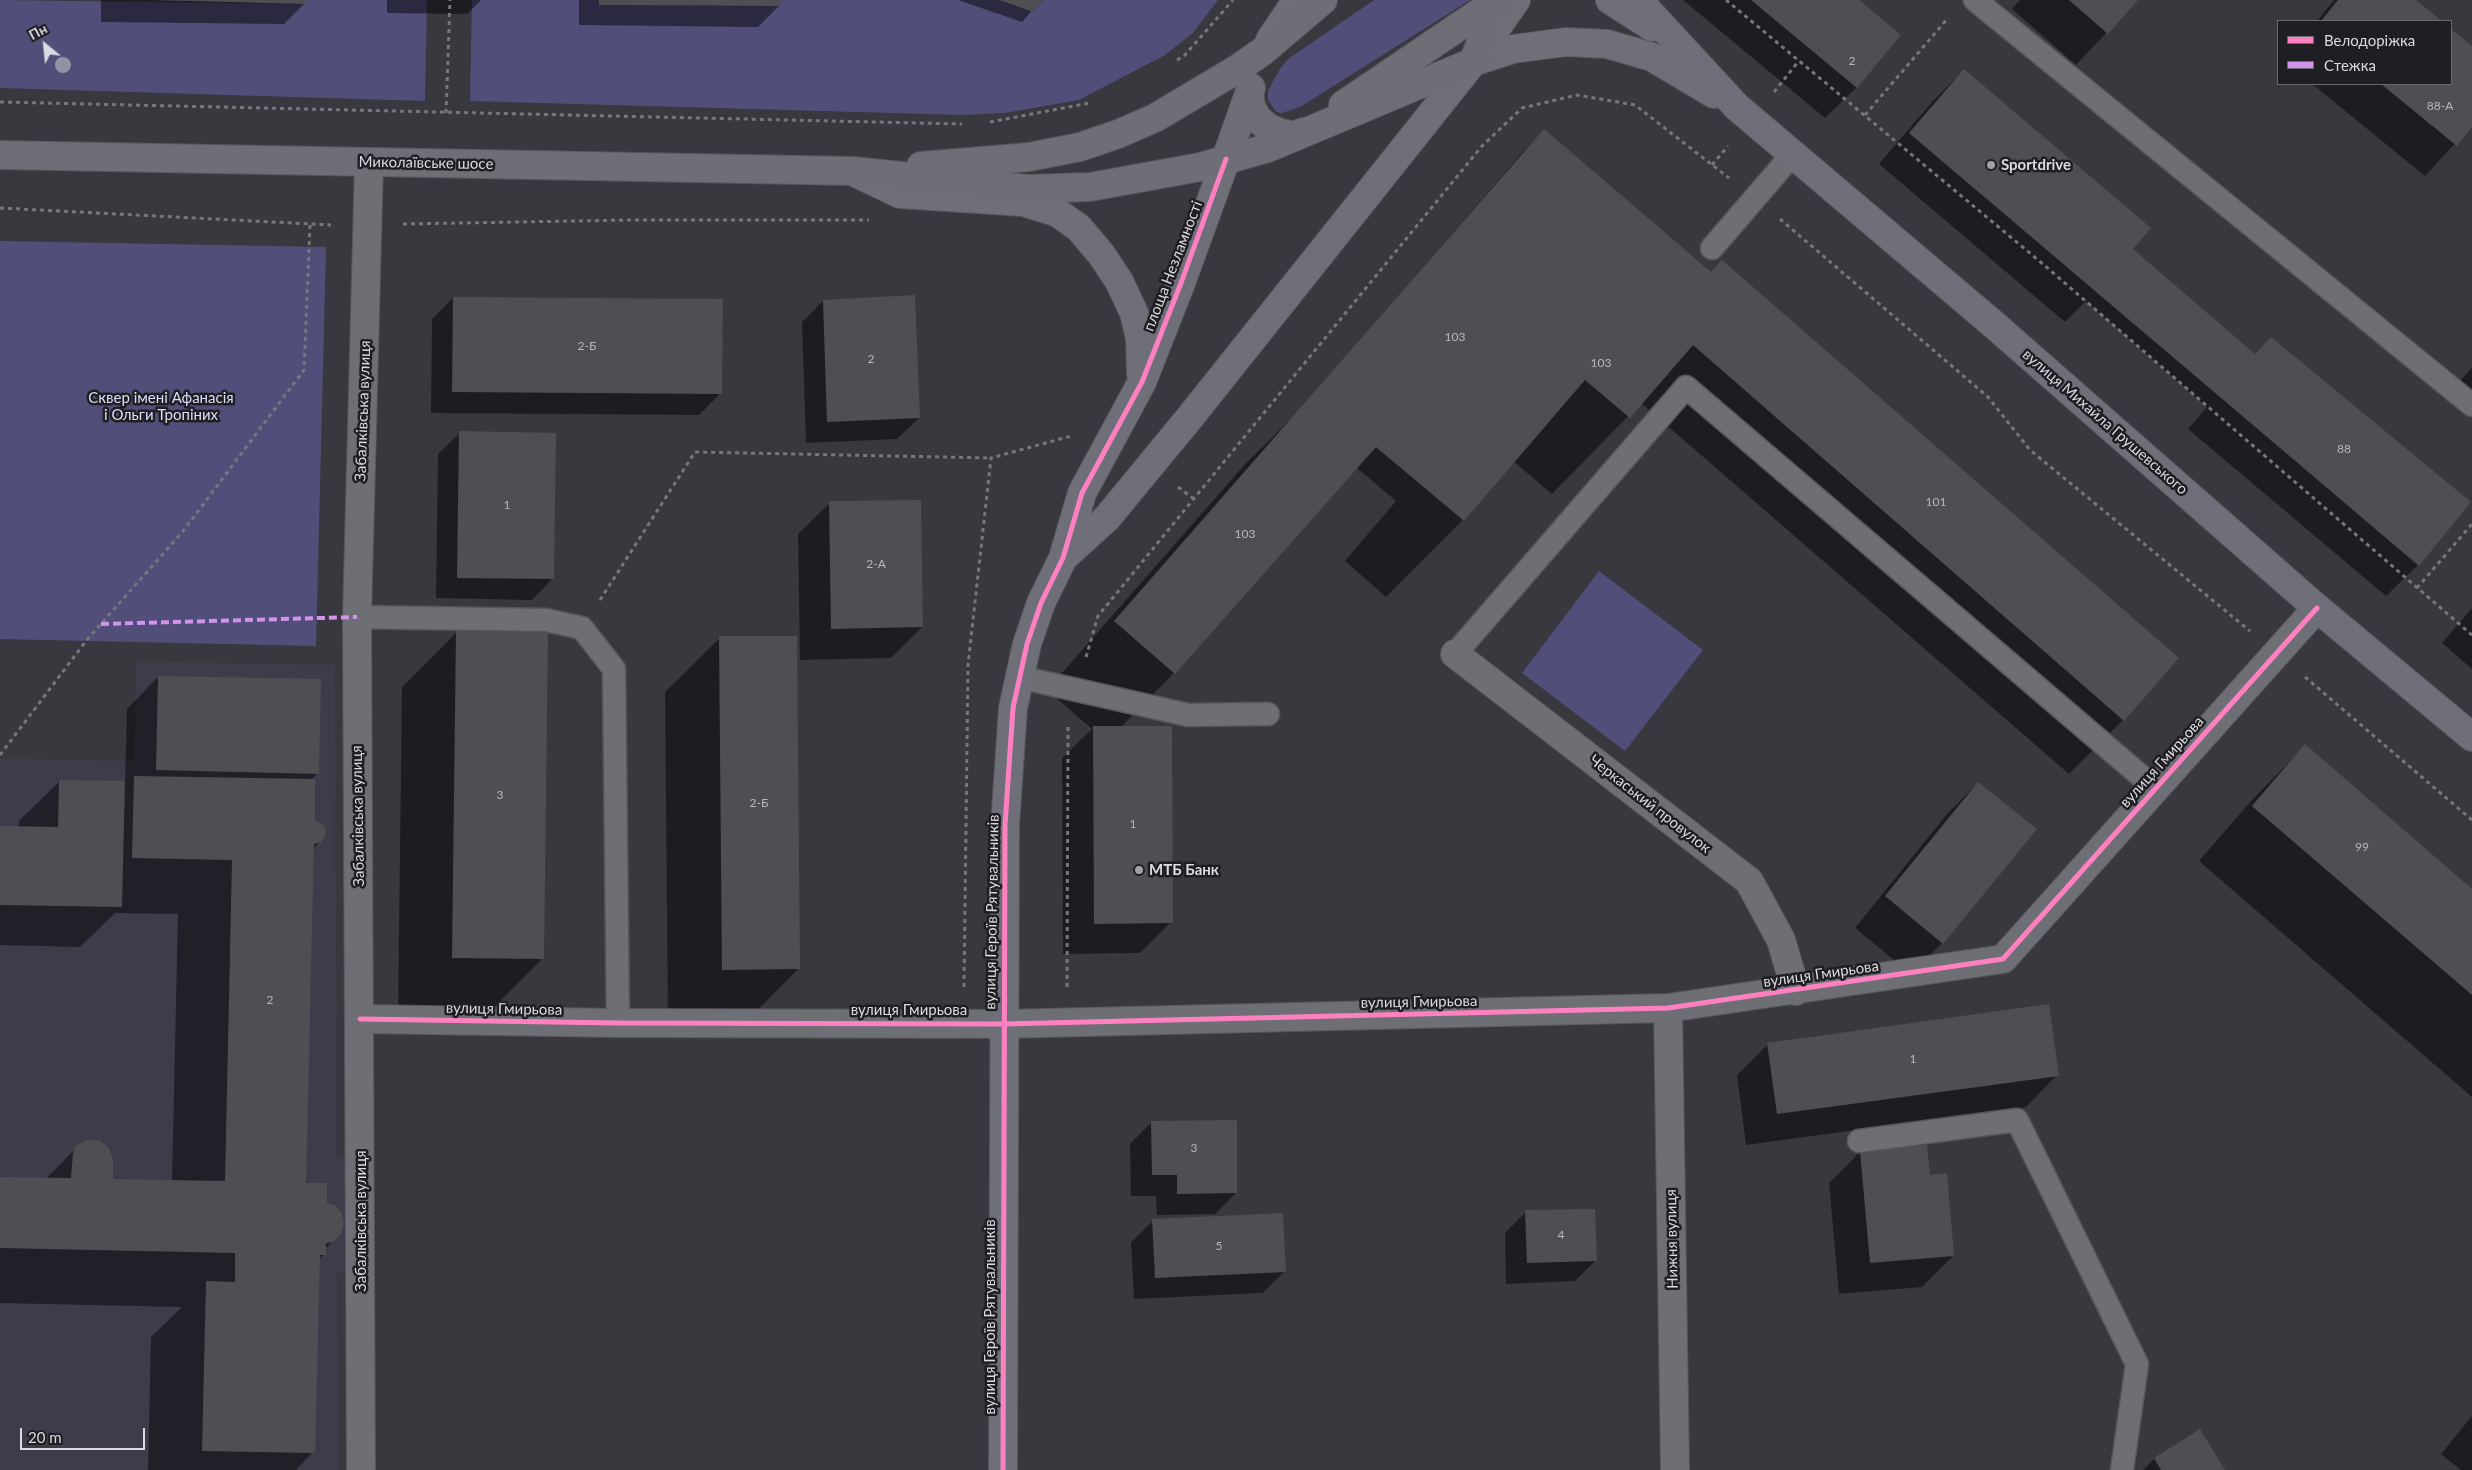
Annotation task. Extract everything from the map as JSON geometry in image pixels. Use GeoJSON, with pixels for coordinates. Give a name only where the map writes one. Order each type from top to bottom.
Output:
{"type":"FeatureCollection","features":[{"type":"Feature","properties":{"kind":"main road","name":"площа Незламності"},"geometry":{"type":"LineString","coordinates":[[852,171],[1030,156],[1080,147],[1154,118],[1239,68],[1263,51],[1322,0]]}},
{"type":"Feature","properties":{"kind":"main road"},"geometry":{"type":"LineString","coordinates":[[852,171],[1028,189],[1121,183],[1200,167],[1268,148],[1473,62],[1482,40],[1493,2]]}},
{"type":"Feature","properties":{"kind":"main road"},"geometry":{"type":"LineString","coordinates":[[1296,136],[1493,2]]}},
{"type":"Feature","properties":{"kind":"main road","name":"площа Незламності"},"geometry":{"type":"LineString","coordinates":[[1226,159],[1263,51]]}},
{"type":"Feature","properties":{"kind":"main road"},"geometry":{"type":"LineString","coordinates":[[1249,94],[1250,106],[1257,118],[1267,127],[1296,136]]}},
{"type":"Feature","properties":{"kind":"main road","name":"Миколаївське шосе"},"geometry":{"type":"LineString","coordinates":[[0,155],[852,171]]}},
{"type":"Feature","properties":{"kind":"street","name":"площа Незламності"},"geometry":{"type":"LineString","coordinates":[[1263,51],[1297,0]]}},
{"type":"Feature","properties":{"kind":"street"},"geometry":{"type":"LineString","coordinates":[[1473,62],[1516,0]]}},
{"type":"Feature","properties":{"kind":"street"},"geometry":{"type":"LineString","coordinates":[[1610,0],[1683,47]]}},
{"type":"Feature","properties":{"kind":"street"},"geometry":{"type":"LineString","coordinates":[[1638,0],[1737,107]]}},
{"type":"Feature","properties":{"kind":"street"},"geometry":{"type":"LineString","coordinates":[[1473,62],[1513,49],[1566,42],[1607,44],[1652,57],[1737,107]]}},
{"type":"Feature","properties":{"kind":"street","name":"вулиця Героїв Рятувальників"},"geometry":{"type":"LineString","coordinates":[[1063,558],[1106,518],[1191,416],[1473,62]]}},
{"type":"Feature","properties":{"kind":"street","name":"вулиця Михайла Грушевського"},"geometry":{"type":"LineString","coordinates":[[1737,107],[1992,322],[2317,608],[2472,737]]}},
{"type":"Feature","properties":{"kind":"street","name":"площа Незламності"},"geometry":{"type":"LineString","coordinates":[[1142,382],[1181,283],[1226,159]]}},
{"type":"Feature","properties":{"kind":"street","name":"Забалківська вулиця"},"geometry":{"type":"LineString","coordinates":[[361,1470],[357,617],[370,162]]}},
{"type":"Feature","properties":{"kind":"street","name":"площа Незламності"},"geometry":{"type":"LineString","coordinates":[[852,171],[900,194],[1023,202],[1058,213],[1078,228],[1102,254],[1119,281],[1134,314],[1140,338],[1142,382]]}},
{"type":"Feature","properties":{"kind":"street","name":"вулиця Героїв Рятувальників"},"geometry":{"type":"LineString","coordinates":[[1003,1470],[1005,824],[1013,708],[1027,644],[1041,603],[1063,558],[1082,493],[1142,382]]}},
{"type":"Feature","properties":{"kind":"street","name":"вулиця Гмирьова"},"geometry":{"type":"LineString","coordinates":[[360,1019],[618,1023],[1003,1024],[1668,1008],[1796,991],[2003,958],[2317,608]]}},
{"type":"Feature","properties":{"kind":"street","name":"Черкаський провулок"},"geometry":{"type":"LineString","coordinates":[[1455,654],[1749,881],[1781,940],[1796,991]]}},
{"type":"Feature","properties":{"kind":"street","name":"Нижня вулиця"},"geometry":{"type":"LineString","coordinates":[[1668,1008],[1675,1470]]}},
{"type":"Feature","properties":{"kind":"lane"},"geometry":{"type":"LineString","coordinates":[[1974,0],[2472,405]]}},
{"type":"Feature","properties":{"kind":"lane"},"geometry":{"type":"LineString","coordinates":[[1712,248],[1792,155]]}},
{"type":"Feature","properties":{"kind":"lane"},"geometry":{"type":"LineString","coordinates":[[1455,654],[1686,387],[2155,788]]}},
{"type":"Feature","properties":{"kind":"lane"},"geometry":{"type":"LineString","coordinates":[[357,617],[546,620],[582,628],[614,669],[618,1023]]}},
{"type":"Feature","properties":{"kind":"lane"},"geometry":{"type":"LineString","coordinates":[[1019,677],[1188,715],[1268,714]]}},
{"type":"Feature","properties":{"kind":"lane"},"geometry":{"type":"LineString","coordinates":[[1859,1141],[2017,1120],[2137,1364],[2122,1470]]}},
{"type":"Feature","properties":{"kind":"path"},"geometry":{"type":"LineString","coordinates":[[446,113],[450,0]]}},
{"type":"Feature","properties":{"kind":"path"},"geometry":{"type":"LineString","coordinates":[[1176,61],[1184,56],[1233,0]]}},
{"type":"Feature","properties":{"kind":"path"},"geometry":{"type":"LineString","coordinates":[[1726,0],[1798,62],[1866,115],[2044,265],[2472,635]]}},
{"type":"Feature","properties":{"kind":"path"},"geometry":{"type":"LineString","coordinates":[[1866,115],[1950,14]]}},
{"type":"Feature","properties":{"kind":"path"},"geometry":{"type":"LineString","coordinates":[[1066,1022],[1068,714],[1098,616],[1482,146],[1522,108],[1577,95],[1635,105],[1755,198],[1988,397],[2030,450],[2276,652],[2472,820]]}},
{"type":"Feature","properties":{"kind":"path"},"geometry":{"type":"LineString","coordinates":[[0,102],[966,124]]}},
{"type":"Feature","properties":{"kind":"path"},"geometry":{"type":"LineString","coordinates":[[986,122],[1091,103]]}},
{"type":"Feature","properties":{"kind":"path"},"geometry":{"type":"LineString","coordinates":[[0,208],[310,225],[631,220],[874,220]]}},
{"type":"Feature","properties":{"kind":"path"},"geometry":{"type":"LineString","coordinates":[[0,755],[86,641],[184,530],[304,370],[310,225]]}},
{"type":"Feature","properties":{"kind":"path"},"geometry":{"type":"LineString","coordinates":[[582,628],[695,452],[991,458]]}},
{"type":"Feature","properties":{"kind":"path"},"geometry":{"type":"LineString","coordinates":[[2417,588],[2472,524]]}},
{"type":"Feature","properties":{"kind":"shaded area"},"geometry":{"type":"Polygon","coordinates":[[[136,661],[335,665],[337,1158],[349,1158],[350,1273],[337,1273],[338,1470],[0,1470],[0,758],[134,761],[136,661]]]}},
{"type":"Feature","properties":{"kind":"green space"},"geometry":{"type":"Polygon","coordinates":[[[0,0],[306,4],[306,0],[427,0],[425,101],[0,88],[0,0]]]}},
{"type":"Feature","properties":{"kind":"green space"},"geometry":{"type":"Polygon","coordinates":[[[472,0],[599,0],[600,5],[780,6],[781,0],[998,0],[1033,12],[1043,0],[1218,0],[1193,33],[1165,55],[1079,100],[1005,113],[963,115],[470,101],[472,0]]]}},
{"type":"Feature","properties":{"kind":"green space"},"geometry":{"type":"Polygon","coordinates":[[[1374,0],[1470,0],[1300,107],[1282,113],[1276,112],[1268,100],[1268,91],[1288,59],[1374,0]]]}},
{"type":"Feature","properties":{"kind":"green space","name":"Сквер імені Афанасія і Ольги Тропіних"},"geometry":{"type":"Polygon","coordinates":[[[0,241],[326,247],[316,646],[0,639],[0,241]]]}},
{"type":"Feature","properties":{"kind":"green space"},"geometry":{"type":"Polygon","coordinates":[[[1599,571],[1703,650],[1625,751],[1522,673],[1599,571]]]}},
{"type":"Feature","properties":{"kind":"building"},"geometry":{"type":"Polygon","coordinates":[[[151,0],[306,0],[306,4],[151,0]]]}},
{"type":"Feature","properties":{"kind":"building"},"geometry":{"type":"Polygon","coordinates":[[[599,0],[781,0],[781,6],[599,5],[599,0]]]}},
{"type":"Feature","properties":{"kind":"building"},"geometry":{"type":"Polygon","coordinates":[[[999,0],[1043,0],[1033,12],[999,0]]]}},
{"type":"Feature","properties":{"kind":"building"},"geometry":{"type":"Polygon","coordinates":[[[1751,0],[1859,0],[1901,35],[1857,88],[1751,0]]]}},
{"type":"Feature","properties":{"kind":"building"},"geometry":{"type":"Polygon","coordinates":[[[2069,0],[2138,0],[2108,34],[2069,0]]]}},
{"type":"Feature","properties":{"kind":"building"},"geometry":{"type":"Polygon","coordinates":[[[2338,0],[2416,0],[2441,20],[2322,20],[2338,0]]]}},
{"type":"Feature","properties":{"kind":"building"},"geometry":{"type":"Polygon","coordinates":[[[2452,30],[2472,46],[2472,127],[2457,146],[2382,85],[2452,85],[2452,30]]]}},
{"type":"Feature","properties":{"kind":"building"},"geometry":{"type":"Polygon","coordinates":[[[1964,69],[2151,228],[2133,249],[2255,354],[2271,337],[2471,502],[2419,566],[1909,133],[1964,69]]]}},
{"type":"Feature","properties":{"kind":"building"},"geometry":{"type":"Polygon","coordinates":[[[1544,129],[1711,272],[1722,260],[2179,658],[2124,721],[1693,345],[1630,418],[1585,380],[1464,521],[1376,447],[1175,674],[1114,621],[1544,129]]]}},
{"type":"Feature","properties":{"kind":"building"},"geometry":{"type":"Polygon","coordinates":[[[915,295],[920,418],[827,422],[823,300],[915,295]]]}},
{"type":"Feature","properties":{"kind":"building"},"geometry":{"type":"Polygon","coordinates":[[[453,297],[723,299],[722,394],[452,392],[453,297]]]}},
{"type":"Feature","properties":{"kind":"building"},"geometry":{"type":"Polygon","coordinates":[[[459,431],[556,433],[554,579],[457,578],[459,431]]]}},
{"type":"Feature","properties":{"kind":"building"},"geometry":{"type":"Polygon","coordinates":[[[921,500],[923,627],[831,629],[829,501],[921,500]]]}},
{"type":"Feature","properties":{"kind":"building"},"geometry":{"type":"Polygon","coordinates":[[[456,631],[548,632],[544,959],[452,958],[456,631]]]}},
{"type":"Feature","properties":{"kind":"building"},"geometry":{"type":"Polygon","coordinates":[[[719,636],[797,636],[800,969],[722,970],[719,636]]]}},
{"type":"Feature","properties":{"kind":"building"},"geometry":{"type":"Polygon","coordinates":[[[158,676],[321,679],[319,774],[156,770],[158,676]]]}},
{"type":"Feature","properties":{"kind":"building"},"geometry":{"type":"Polygon","coordinates":[[[1093,726],[1172,726],[1173,923],[1094,924],[1093,726]]]}},
{"type":"Feature","properties":{"kind":"building"},"geometry":{"type":"Polygon","coordinates":[[[2305,744],[2472,889],[2472,995],[2252,806],[2305,744]]]}},
{"type":"Feature","properties":{"kind":"building"},"geometry":{"type":"Polygon","coordinates":[[[134,776],[315,779],[315,821],[321,823],[326,829],[325,836],[321,842],[314,844],[306,1183],[327,1183],[327,1203],[334,1205],[342,1213],[344,1224],[341,1234],[333,1242],[326,1243],[326,1255],[320,1255],[315,1453],[202,1451],[206,1281],[235,1282],[235,1253],[0,1248],[0,1177],[71,1178],[75,1147],[86,1140],[99,1140],[109,1148],[113,1160],[113,1179],[225,1181],[232,860],[132,858],[134,776]]]}},
{"type":"Feature","properties":{"kind":"building"},"geometry":{"type":"Polygon","coordinates":[[[59,780],[125,781],[122,907],[0,905],[0,826],[58,827],[59,780]]]}},
{"type":"Feature","properties":{"kind":"building"},"geometry":{"type":"Polygon","coordinates":[[[1978,782],[2037,829],[1943,944],[1885,896],[1978,782]]]}},
{"type":"Feature","properties":{"kind":"building"},"geometry":{"type":"Polygon","coordinates":[[[2049,1004],[2059,1076],[1777,1114],[1767,1043],[2049,1004]]]}},
{"type":"Feature","properties":{"kind":"building"},"geometry":{"type":"Polygon","coordinates":[[[1237,1120],[1237,1193],[1177,1194],[1177,1175],[1152,1175],[1151,1121],[1237,1120]]]}},
{"type":"Feature","properties":{"kind":"building"},"geometry":{"type":"Polygon","coordinates":[[[1927,1145],[1930,1175],[1947,1173],[1954,1256],[1870,1263],[1860,1151],[1927,1145]]]}},
{"type":"Feature","properties":{"kind":"building"},"geometry":{"type":"Polygon","coordinates":[[[1595,1209],[1597,1261],[1527,1263],[1525,1210],[1595,1209]]]}},
{"type":"Feature","properties":{"kind":"building"},"geometry":{"type":"Polygon","coordinates":[[[1283,1213],[1286,1272],[1155,1278],[1152,1219],[1283,1213]]]}},
{"type":"Feature","properties":{"kind":"building"},"geometry":{"type":"Polygon","coordinates":[[[2200,1429],[2225,1470],[2161,1470],[2154,1458],[2200,1429]]]}},
{"type":"Feature","properties":{"kind":"marked path"},"geometry":{"type":"LineString","coordinates":[[101,624],[357,617]]}},
{"type":"Feature","properties":{"kind":"cycle path"},"geometry":{"type":"LineString","coordinates":[[1003,1470],[1005,825],[1013,708],[1027,644],[1041,603],[1063,558],[1082,493],[1142,382],[1181,283],[1226,159]]}},
{"type":"Feature","properties":{"kind":"cycle path"},"geometry":{"type":"LineString","coordinates":[[360,1019],[618,1023],[1003,1024],[1668,1008],[2003,959],[2317,608]]}},
{"type":"Feature","properties":{"kind":"place","name":"Sportdrive"},"geometry":{"type":"Point","coordinates":[1991,165]}},
{"type":"Feature","properties":{"kind":"place","name":"МТБ Банк"},"geometry":{"type":"Point","coordinates":[1139,870]}}]}
